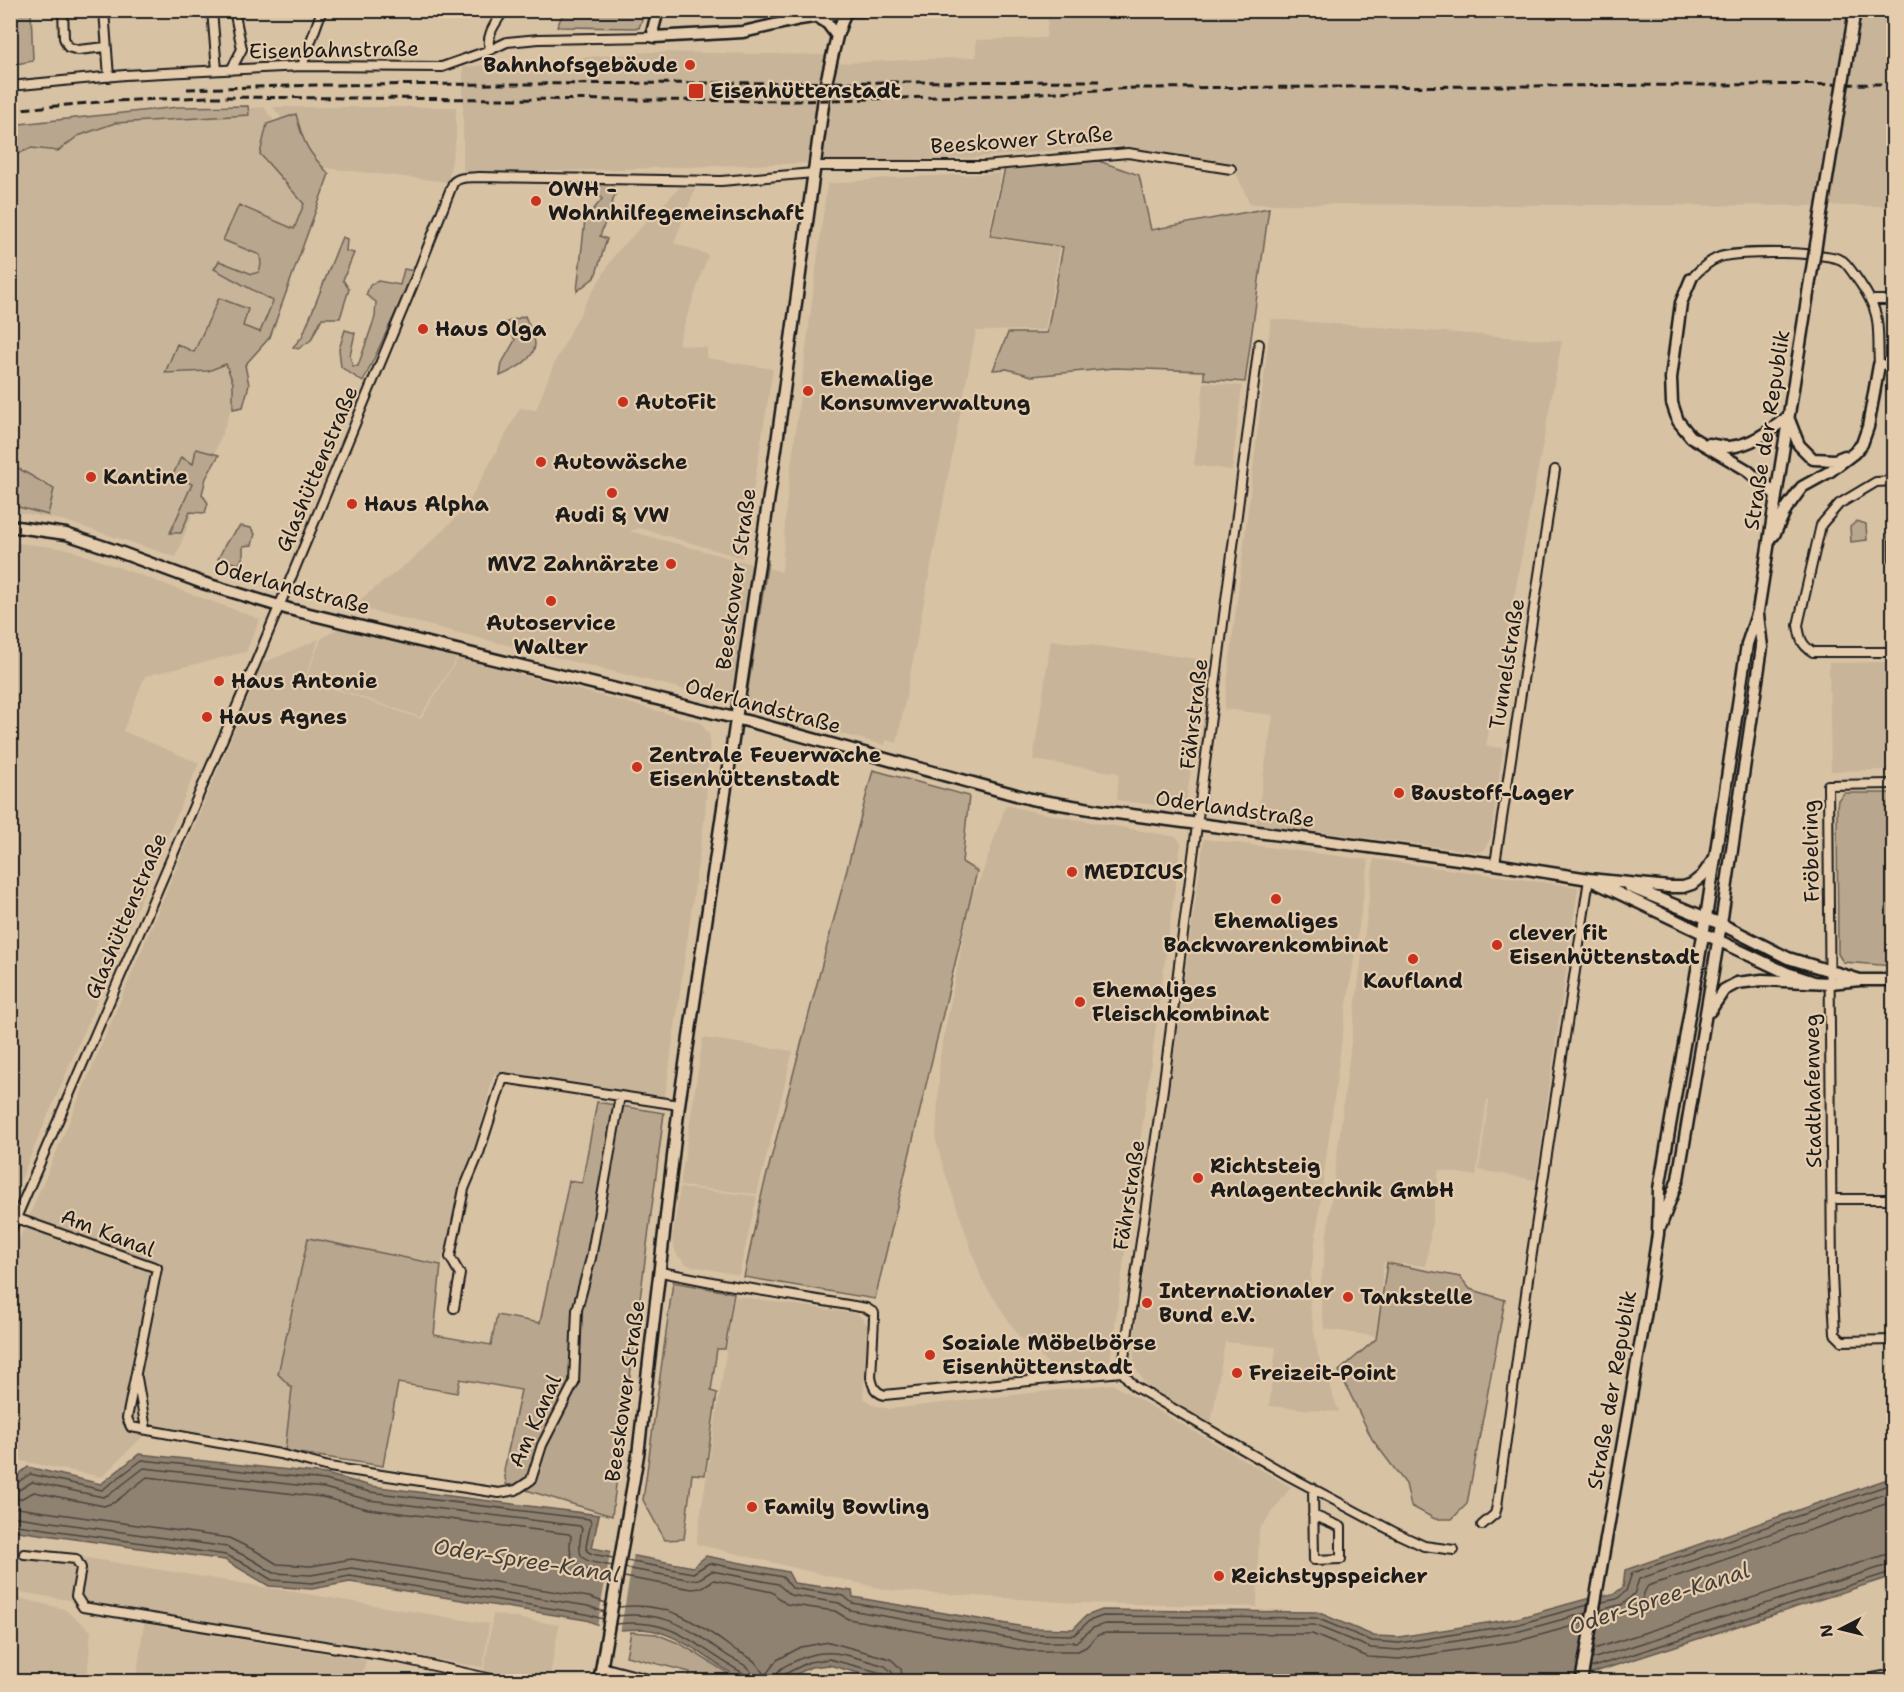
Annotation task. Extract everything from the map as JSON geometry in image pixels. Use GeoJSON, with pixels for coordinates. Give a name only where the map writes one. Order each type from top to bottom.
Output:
{"type":"FeatureCollection","features":[{"type":"Feature","properties":{"kind":"street"},"geometry":{"type":"LineString","coordinates":[[63,10],[64,38],[68,47],[78,50],[106,47]]}},
{"type":"Feature","properties":{"kind":"street"},"geometry":{"type":"LineString","coordinates":[[104,10],[109,77]]}},
{"type":"Feature","properties":{"kind":"street"},"geometry":{"type":"LineString","coordinates":[[212,10],[217,70]]}},
{"type":"Feature","properties":{"kind":"street"},"geometry":{"type":"LineString","coordinates":[[231,70],[242,49],[234,10]]}},
{"type":"Feature","properties":{"kind":"street"},"geometry":{"type":"LineString","coordinates":[[302,66],[322,10]]}},
{"type":"Feature","properties":{"kind":"street"},"geometry":{"type":"LineString","coordinates":[[490,50],[489,36],[504,10]]}},
{"type":"Feature","properties":{"kind":"street"},"geometry":{"type":"LineString","coordinates":[[658,10],[653,29],[654,37],[743,32],[846,11],[907,10]]}},
{"type":"Feature","properties":{"kind":"street","name":"Straße der Republik"},"geometry":{"type":"LineString","coordinates":[[1581,1682],[1658,1234],[1659,1189],[1706,918],[1747,644],[1758,612],[1855,10]]}},
{"type":"Feature","properties":{"kind":"street","name":"Beeskower Straße"},"geometry":{"type":"LineString","coordinates":[[599,1682],[638,1455],[680,1105],[826,83],[837,36],[846,11]]}},
{"type":"Feature","properties":{"kind":"street"},"geometry":{"type":"LineString","coordinates":[[817,16],[828,24],[837,36]]}},
{"type":"Feature","properties":{"kind":"street","name":"Eisenbahnstraße"},"geometry":{"type":"LineString","coordinates":[[10,86],[109,77],[302,66],[442,68],[507,42],[539,39],[654,37]]}},
{"type":"Feature","properties":{"kind":"street","name":"Beeskower Straße"},"geometry":{"type":"LineString","coordinates":[[814,170],[984,166],[1128,153],[1231,169]]}},
{"type":"Feature","properties":{"kind":"street","name":"Glashüttenstraße"},"geometry":{"type":"LineString","coordinates":[[10,1233],[279,606],[457,179],[490,177],[721,181],[814,170]]}},
{"type":"Feature","properties":{"kind":"street"},"geometry":{"type":"LineString","coordinates":[[1768,546],[1786,509],[1802,487],[1828,472],[1854,453],[1862,444],[1868,428],[1879,365],[1878,318],[1872,300],[1842,261],[1823,255],[1734,253],[1712,261],[1691,279],[1681,303],[1671,378],[1672,403],[1678,421],[1690,436],[1747,470],[1776,495]]}},
{"type":"Feature","properties":{"kind":"street"},"geometry":{"type":"LineString","coordinates":[[1872,300],[1893,300]]}},
{"type":"Feature","properties":{"kind":"street","name":"Fährstraße"},"geometry":{"type":"LineString","coordinates":[[1122,1372],[1163,1089],[1259,344]]}},
{"type":"Feature","properties":{"kind":"street"},"geometry":{"type":"LineString","coordinates":[[1879,365],[1893,364]]}},
{"type":"Feature","properties":{"kind":"street"},"geometry":{"type":"LineString","coordinates":[[1703,443],[1728,447],[1744,444],[1763,435],[1788,417],[1799,445],[1813,459],[1835,460],[1854,453]]}},
{"type":"Feature","properties":{"kind":"street"},"geometry":{"type":"LineString","coordinates":[[1893,450],[1893,560]]}},
{"type":"Feature","properties":{"kind":"street","name":"Tunnelstraße"},"geometry":{"type":"LineString","coordinates":[[1495,864],[1555,470]]}},
{"type":"Feature","properties":{"kind":"street"},"geometry":{"type":"LineString","coordinates":[[1893,481],[1876,482],[1839,504],[1821,525],[1798,625],[1804,647],[1813,652],[1893,652]]}},
{"type":"Feature","properties":{"kind":"street","name":"Oderlandstraße"},"geometry":{"type":"LineString","coordinates":[[10,526],[66,534],[203,583],[279,606],[736,719],[1031,799],[1102,811],[1618,882],[1683,887],[1692,884],[1702,876],[1714,859]]}},
{"type":"Feature","properties":{"kind":"street","name":"Straße der Republik"},"geometry":{"type":"LineString","coordinates":[[1658,1234],[1678,1179],[1706,1019],[1762,647],[1758,612]]}},
{"type":"Feature","properties":{"kind":"street","name":"Fröbelring"},"geometry":{"type":"LineString","coordinates":[[1830,983],[1828,785],[1893,784]]}},
{"type":"Feature","properties":{"kind":"street"},"geometry":{"type":"LineString","coordinates":[[1482,1525],[1495,1514],[1497,1506],[1528,1279],[1589,879]]}},
{"type":"Feature","properties":{"kind":"street","name":"Oderlandstraße"},"geometry":{"type":"LineString","coordinates":[[1589,879],[1703,932]]}},
{"type":"Feature","properties":{"kind":"street","name":"Oderlandstraße"},"geometry":{"type":"LineString","coordinates":[[1618,882],[1706,918]]}},
{"type":"Feature","properties":{"kind":"street"},"geometry":{"type":"LineString","coordinates":[[1706,918],[1788,958],[1860,980]]}},
{"type":"Feature","properties":{"kind":"street"},"geometry":{"type":"LineString","coordinates":[[1703,932],[1787,973],[1814,982]]}},
{"type":"Feature","properties":{"kind":"street"},"geometry":{"type":"LineString","coordinates":[[1706,1019],[1716,999],[1724,990],[1737,983],[1762,980],[1830,983],[1893,980]]}},
{"type":"Feature","properties":{"kind":"street","name":"Stadthafenweg"},"geometry":{"type":"LineString","coordinates":[[1830,983],[1832,1275],[1835,1334],[1842,1341],[1893,1340]]}},
{"type":"Feature","properties":{"kind":"street"},"geometry":{"type":"LineString","coordinates":[[454,1308],[460,1274],[450,1257],[464,1189],[479,1153],[503,1078],[680,1105]]}},
{"type":"Feature","properties":{"kind":"street","name":"Am Kanal"},"geometry":{"type":"LineString","coordinates":[[16,1218],[157,1268],[127,1418],[131,1427],[280,1454],[329,1467],[499,1493],[516,1490],[531,1480],[542,1445],[574,1383],[577,1310],[591,1258],[620,1096]]}},
{"type":"Feature","properties":{"kind":"street"},"geometry":{"type":"LineString","coordinates":[[1833,1199],[1890,1199],[1893,1197]]}},
{"type":"Feature","properties":{"kind":"street"},"geometry":{"type":"LineString","coordinates":[[661,1272],[866,1308],[874,1313],[871,1377],[877,1393],[884,1395],[1122,1372],[1134,1386],[1396,1533],[1424,1546],[1454,1550]]}},
{"type":"Feature","properties":{"kind":"street","name":"Am Kanal"},"geometry":{"type":"LineString","coordinates":[[136,1373],[146,1429]]}},
{"type":"Feature","properties":{"kind":"street"},"geometry":{"type":"LineString","coordinates":[[1313,1488],[1313,1515],[1314,1560],[1341,1559],[1341,1527],[1313,1515]]}},
{"type":"Feature","properties":{"kind":"street"},"geometry":{"type":"LineString","coordinates":[[24,1554],[76,1559],[81,1568],[76,1596],[83,1607],[399,1658],[505,1682]]}},
{"type":"Feature","properties":{"kind":"street"},"geometry":{"type":"LineString","coordinates":[[602,1667],[660,1682]]}},
{"type":"Feature","properties":{"kind":"street"},"geometry":{"type":"LineString","coordinates":[[1852,1682],[1893,1674]]}},
{"type":"Feature","properties":{"kind":"shaded area"},"geometry":{"type":"Polygon","coordinates":[[[11,10],[31,11],[33,61],[11,65],[11,10]]]}},
{"type":"Feature","properties":{"kind":"shaded area"},"geometry":{"type":"Polygon","coordinates":[[[564,10],[645,11],[639,28],[557,27],[564,10]]]}},
{"type":"Feature","properties":{"kind":"shaded area"},"geometry":{"type":"Polygon","coordinates":[[[1266,15],[1893,15],[1893,206],[1250,204],[1232,164],[1109,145],[969,158],[463,174],[463,67],[648,52],[824,55],[839,63],[976,57],[976,40],[1046,38],[1048,19],[1266,15]]]}},
{"type":"Feature","properties":{"kind":"shaded area"},"geometry":{"type":"Polygon","coordinates":[[[248,106],[249,115],[115,123],[78,136],[58,151],[31,148],[11,157],[11,125],[178,107],[248,106]]]}},
{"type":"Feature","properties":{"kind":"shaded area"},"geometry":{"type":"Polygon","coordinates":[[[264,107],[316,182],[176,557],[62,520],[11,511],[10,134],[264,107]]]}},
{"type":"Feature","properties":{"kind":"shaded area"},"geometry":{"type":"Polygon","coordinates":[[[273,107],[456,107],[456,138],[448,182],[318,167],[273,107]]]}},
{"type":"Feature","properties":{"kind":"shaded area"},"geometry":{"type":"Polygon","coordinates":[[[296,114],[307,147],[329,174],[270,337],[245,365],[249,385],[243,407],[233,409],[233,383],[226,364],[208,371],[165,373],[177,344],[194,352],[219,298],[248,309],[243,326],[260,332],[273,301],[214,269],[219,261],[252,274],[259,272],[260,255],[223,240],[239,205],[294,229],[304,204],[260,154],[267,124],[296,114]]]}},
{"type":"Feature","properties":{"kind":"shaded area"},"geometry":{"type":"Polygon","coordinates":[[[1096,160],[1139,175],[1151,230],[1269,208],[1245,382],[1204,379],[1204,371],[1114,368],[1032,376],[1007,369],[993,370],[1008,333],[1047,333],[1063,247],[990,236],[1005,168],[1096,160]]]}},
{"type":"Feature","properties":{"kind":"shaded area"},"geometry":{"type":"Polygon","coordinates":[[[1001,173],[988,237],[1060,248],[1045,330],[976,331],[897,743],[886,740],[885,745],[770,716],[770,711],[356,607],[362,598],[414,558],[465,509],[520,408],[536,410],[553,366],[585,304],[616,253],[680,187],[695,189],[674,243],[708,255],[678,344],[707,348],[707,358],[773,369],[742,558],[640,528],[629,531],[782,572],[786,506],[827,184],[888,178],[1001,173]]]}},
{"type":"Feature","properties":{"kind":"shaded area"},"geometry":{"type":"Polygon","coordinates":[[[597,184],[613,186],[616,192],[600,236],[607,239],[595,277],[577,291],[585,220],[602,199],[595,191],[597,184]]]}},
{"type":"Feature","properties":{"kind":"shaded area"},"geometry":{"type":"Polygon","coordinates":[[[342,237],[347,239],[346,251],[354,253],[343,280],[349,289],[340,318],[322,318],[311,340],[298,349],[293,347],[302,337],[342,237]]]}},
{"type":"Feature","properties":{"kind":"shaded area"},"geometry":{"type":"Polygon","coordinates":[[[404,269],[415,271],[363,382],[341,367],[339,349],[345,330],[355,333],[350,356],[353,366],[358,366],[375,317],[376,302],[366,295],[370,285],[378,281],[400,285],[404,269]]]}},
{"type":"Feature","properties":{"kind":"shaded area"},"geometry":{"type":"Polygon","coordinates":[[[525,316],[534,337],[534,350],[522,364],[500,376],[502,363],[515,340],[505,323],[525,316]]]}},
{"type":"Feature","properties":{"kind":"shaded area"},"geometry":{"type":"Polygon","coordinates":[[[1271,319],[1562,341],[1486,746],[1503,748],[1491,837],[1485,849],[1479,852],[1256,824],[1273,715],[1224,709],[1271,319]]]}},
{"type":"Feature","properties":{"kind":"shaded area"},"geometry":{"type":"Polygon","coordinates":[[[1204,382],[1242,386],[1232,470],[1194,465],[1204,382]]]}},
{"type":"Feature","properties":{"kind":"shaded area"},"geometry":{"type":"Polygon","coordinates":[[[196,449],[219,455],[206,478],[202,494],[208,503],[205,513],[190,512],[181,533],[170,533],[192,484],[173,475],[181,457],[193,464],[196,449]]]}},
{"type":"Feature","properties":{"kind":"shaded area"},"geometry":{"type":"Polygon","coordinates":[[[11,464],[54,489],[48,515],[11,505],[11,464]]]}},
{"type":"Feature","properties":{"kind":"shaded area"},"geometry":{"type":"Polygon","coordinates":[[[1857,521],[1866,524],[1867,540],[1851,542],[1850,527],[1857,521]]]}},
{"type":"Feature","properties":{"kind":"shaded area"},"geometry":{"type":"Polygon","coordinates":[[[240,526],[251,528],[255,534],[252,545],[243,546],[243,556],[239,564],[218,559],[226,543],[240,526]]]}},
{"type":"Feature","properties":{"kind":"shaded area"},"geometry":{"type":"Polygon","coordinates":[[[11,542],[68,549],[260,619],[246,652],[145,676],[123,731],[199,763],[11,1202],[11,542]]]}},
{"type":"Feature","properties":{"kind":"shaded area"},"geometry":{"type":"Polygon","coordinates":[[[765,560],[768,560],[748,688],[745,686],[765,560]]]}},
{"type":"Feature","properties":{"kind":"shaded area"},"geometry":{"type":"Polygon","coordinates":[[[342,626],[458,656],[420,717],[306,678],[321,639],[342,626]]]}},
{"type":"Feature","properties":{"kind":"shaded area"},"geometry":{"type":"Polygon","coordinates":[[[319,639],[305,679],[421,719],[458,658],[700,722],[710,736],[705,814],[665,1097],[494,1073],[474,1151],[459,1188],[441,1265],[308,1239],[285,1451],[153,1426],[102,1477],[11,1459],[11,1259],[263,663],[319,639]]]}},
{"type":"Feature","properties":{"kind":"shaded area"},"geometry":{"type":"Polygon","coordinates":[[[1051,640],[1207,660],[1197,733],[1189,732],[1187,747],[1194,748],[1186,803],[1179,808],[1117,800],[1119,773],[1033,760],[1051,640]]]}},
{"type":"Feature","properties":{"kind":"shaded area"},"geometry":{"type":"Polygon","coordinates":[[[1893,662],[1893,770],[1831,771],[1829,663],[1893,662]]]}},
{"type":"Feature","properties":{"kind":"shaded area"},"geometry":{"type":"Polygon","coordinates":[[[873,770],[969,796],[962,862],[977,871],[875,1299],[744,1277],[762,1193],[873,770]]]}},
{"type":"Feature","properties":{"kind":"shaded area"},"geometry":{"type":"Polygon","coordinates":[[[1844,793],[1893,793],[1893,966],[1843,962],[1838,954],[1837,807],[1838,800],[1844,793]]]}},
{"type":"Feature","properties":{"kind":"shaded area"},"geometry":{"type":"Polygon","coordinates":[[[1006,805],[1177,837],[1181,844],[1110,1362],[1054,1369],[1018,1335],[982,1280],[936,1141],[940,1056],[971,898],[1006,805]]]}},
{"type":"Feature","properties":{"kind":"shaded area"},"geometry":{"type":"Polygon","coordinates":[[[1204,839],[1369,860],[1343,1031],[1311,1273],[1310,1306],[1318,1355],[1339,1412],[1269,1406],[1276,1347],[1225,1342],[1211,1424],[1174,1404],[1145,1384],[1134,1365],[1134,1339],[1204,839]]]}},
{"type":"Feature","properties":{"kind":"shaded area"},"geometry":{"type":"Polygon","coordinates":[[[1374,859],[1578,887],[1536,1180],[1479,1170],[1489,1100],[1487,1099],[1476,1176],[1439,1170],[1426,1266],[1384,1262],[1375,1336],[1324,1329],[1320,1290],[1374,859]]]}},
{"type":"Feature","properties":{"kind":"shaded area"},"geometry":{"type":"Polygon","coordinates":[[[703,1038],[793,1051],[757,1194],[680,1186],[703,1038]]]}},
{"type":"Feature","properties":{"kind":"shaded area"},"geometry":{"type":"Polygon","coordinates":[[[597,1102],[664,1113],[612,1516],[506,1484],[504,1470],[521,1390],[460,1379],[457,1393],[398,1383],[383,1466],[285,1451],[292,1388],[278,1374],[308,1238],[441,1265],[434,1335],[491,1345],[497,1315],[540,1323],[569,1181],[582,1183],[597,1102]]]}},
{"type":"Feature","properties":{"kind":"shaded area"},"geometry":{"type":"Polygon","coordinates":[[[680,1188],[757,1196],[739,1275],[687,1265],[677,1255],[672,1240],[680,1188]]]}},
{"type":"Feature","properties":{"kind":"shaded area"},"geometry":{"type":"Polygon","coordinates":[[[1387,1263],[1460,1277],[1470,1289],[1505,1300],[1467,1504],[1452,1519],[1435,1519],[1411,1506],[1406,1484],[1372,1439],[1339,1371],[1376,1339],[1387,1263]]]}},
{"type":"Feature","properties":{"kind":"shaded area"},"geometry":{"type":"Polygon","coordinates":[[[673,1282],[734,1293],[725,1349],[717,1349],[711,1391],[717,1393],[705,1475],[692,1474],[684,1539],[665,1540],[643,1500],[673,1282]]]}},
{"type":"Feature","properties":{"kind":"shaded area"},"geometry":{"type":"Polygon","coordinates":[[[735,1296],[858,1314],[868,1326],[863,1398],[873,1405],[890,1409],[1112,1384],[1291,1487],[1259,1530],[1257,1607],[1077,1603],[887,1590],[696,1544],[735,1296]]]}},
{"type":"Feature","properties":{"kind":"shaded area"},"geometry":{"type":"Polygon","coordinates":[[[21,1547],[489,1624],[483,1667],[13,1591],[21,1547]]]}},
{"type":"Feature","properties":{"kind":"shaded area"},"geometry":{"type":"Polygon","coordinates":[[[11,1596],[64,1609],[91,1631],[87,1681],[11,1681],[11,1596]]]}},
{"type":"Feature","properties":{"kind":"shaded area"},"geometry":{"type":"Polygon","coordinates":[[[493,1614],[559,1625],[549,1681],[516,1681],[484,1672],[493,1614]]]}},
{"type":"Feature","properties":{"kind":"shaded area"},"geometry":{"type":"Polygon","coordinates":[[[144,1624],[366,1660],[361,1681],[136,1681],[144,1624]]]}},
{"type":"Feature","properties":{"kind":"shaded area"},"geometry":{"type":"Polygon","coordinates":[[[631,1632],[656,1634],[681,1644],[737,1681],[688,1681],[690,1672],[626,1656],[631,1632]]]}},
{"type":"Feature","properties":{"kind":"water","name":"Oder-Spree-Kanal"},"geometry":{"type":"Polygon","coordinates":[[[139,1454],[326,1474],[371,1486],[599,1515],[592,1548],[693,1567],[706,1556],[788,1572],[794,1583],[852,1591],[853,1597],[1030,1628],[1073,1629],[1086,1616],[1102,1610],[1317,1612],[1374,1636],[1399,1637],[1518,1618],[1590,1598],[1614,1594],[1623,1587],[1625,1570],[1893,1477],[1893,1576],[1567,1681],[891,1682],[829,1665],[811,1667],[783,1681],[740,1681],[740,1678],[690,1647],[654,1630],[613,1630],[586,1620],[350,1582],[312,1589],[269,1586],[225,1560],[11,1530],[10,1476],[15,1477],[28,1467],[101,1484],[139,1454]]]}},
{"type":"Feature","properties":{"kind":"pier"},"geometry":{"type":"Polygon","coordinates":[[[611,1549],[634,1553],[620,1633],[597,1627],[611,1549]]]}},
{"type":"Feature","properties":{"kind":"railway"},"geometry":{"type":"LineString","coordinates":[[187,89],[320,85],[1099,81]]}},
{"type":"Feature","properties":{"kind":"railway"},"geometry":{"type":"LineString","coordinates":[[10,110],[112,101],[208,97],[797,101],[1002,95],[1135,88],[1894,84]]}},
{"type":"Feature","properties":{"kind":"place","name":"Bahnhofsgebäude"},"geometry":{"type":"Point","coordinates":[690,65]}},
{"type":"Feature","properties":{"kind":"place","name":"Eisenhüttenstadt"},"geometry":{"type":"Point","coordinates":[696,91]}},
{"type":"Feature","properties":{"kind":"place","name":"OWH - Wohnhilfegemeinschaft"},"geometry":{"type":"Point","coordinates":[536,201]}},
{"type":"Feature","properties":{"kind":"place","name":"Haus Olga"},"geometry":{"type":"Point","coordinates":[423,329]}},
{"type":"Feature","properties":{"kind":"place","name":"Ehemalige Konsumverwaltung"},"geometry":{"type":"Point","coordinates":[808,391]}},
{"type":"Feature","properties":{"kind":"place","name":"AutoFit"},"geometry":{"type":"Point","coordinates":[623,402]}},
{"type":"Feature","properties":{"kind":"place","name":"Autowäsche"},"geometry":{"type":"Point","coordinates":[541,462]}},
{"type":"Feature","properties":{"kind":"place","name":"Kantine"},"geometry":{"type":"Point","coordinates":[91,477]}},
{"type":"Feature","properties":{"kind":"place","name":"Audi & VW"},"geometry":{"type":"Point","coordinates":[612,493]}},
{"type":"Feature","properties":{"kind":"place","name":"Haus Alpha"},"geometry":{"type":"Point","coordinates":[352,504]}},
{"type":"Feature","properties":{"kind":"place","name":"MVZ Zahnärzte"},"geometry":{"type":"Point","coordinates":[671,564]}},
{"type":"Feature","properties":{"kind":"place","name":"Autoservice Walter"},"geometry":{"type":"Point","coordinates":[551,601]}},
{"type":"Feature","properties":{"kind":"place","name":"Haus Antonie"},"geometry":{"type":"Point","coordinates":[219,681]}},
{"type":"Feature","properties":{"kind":"place","name":"Haus Agnes"},"geometry":{"type":"Point","coordinates":[207,717]}},
{"type":"Feature","properties":{"kind":"place","name":"Zentrale Feuerwache Eisenhüttenstadt"},"geometry":{"type":"Point","coordinates":[637,767]}},
{"type":"Feature","properties":{"kind":"place","name":"Baustoff-Lager"},"geometry":{"type":"Point","coordinates":[1399,793]}},
{"type":"Feature","properties":{"kind":"place","name":"MEDICUS"},"geometry":{"type":"Point","coordinates":[1072,872]}},
{"type":"Feature","properties":{"kind":"place","name":"Ehemaliges Backwarenkombinat"},"geometry":{"type":"Point","coordinates":[1276,899]}},
{"type":"Feature","properties":{"kind":"place","name":"clever fit Eisenhüttenstadt"},"geometry":{"type":"Point","coordinates":[1497,945]}},
{"type":"Feature","properties":{"kind":"place","name":"Kaufland"},"geometry":{"type":"Point","coordinates":[1413,959]}},
{"type":"Feature","properties":{"kind":"place","name":"Ehemaliges Fleischkombinat"},"geometry":{"type":"Point","coordinates":[1080,1002]}},
{"type":"Feature","properties":{"kind":"place","name":"Richtsteig Anlagentechnik GmbH"},"geometry":{"type":"Point","coordinates":[1198,1178]}},
{"type":"Feature","properties":{"kind":"place","name":"Tankstelle"},"geometry":{"type":"Point","coordinates":[1348,1297]}},
{"type":"Feature","properties":{"kind":"place","name":"Internationaler Bund e.V."},"geometry":{"type":"Point","coordinates":[1147,1303]}},
{"type":"Feature","properties":{"kind":"place","name":"Soziale Möbelbörse Eisenhüttenstadt"},"geometry":{"type":"Point","coordinates":[930,1355]}},
{"type":"Feature","properties":{"kind":"place","name":"Freizeit-Point"},"geometry":{"type":"Point","coordinates":[1237,1373]}},
{"type":"Feature","properties":{"kind":"place","name":"Family Bowling"},"geometry":{"type":"Point","coordinates":[752,1507]}},
{"type":"Feature","properties":{"kind":"place","name":"Reichstypspeicher"},"geometry":{"type":"Point","coordinates":[1219,1576]}}]}
